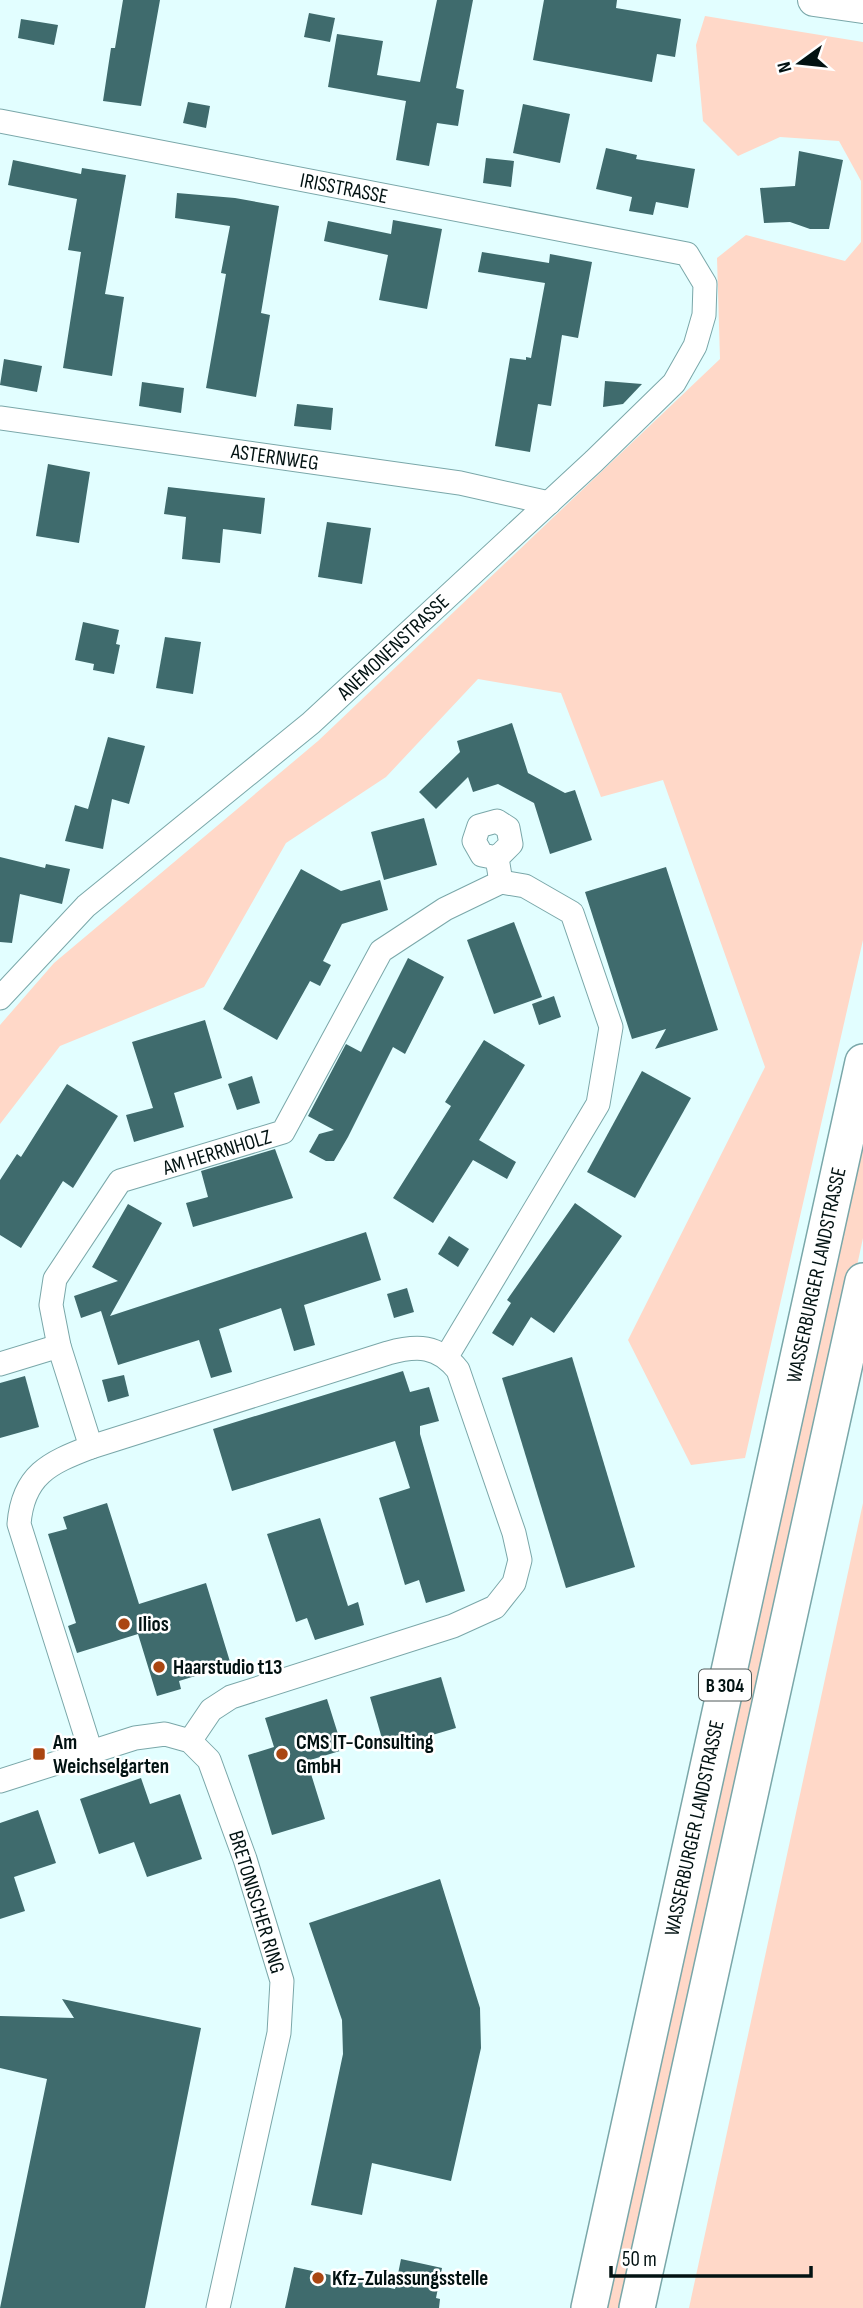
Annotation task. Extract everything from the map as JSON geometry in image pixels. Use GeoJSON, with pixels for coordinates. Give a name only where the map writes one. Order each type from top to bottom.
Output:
{"type":"FeatureCollection","features":[{"type":"Feature","properties":{"kind":"main road","name":"WASSERBURGER LANDSTRASSE"},"geometry":{"type":"LineString","coordinates":[[589,2308],[863,1062]]}},
{"type":"Feature","properties":{"kind":"main road","name":"B 304"},"geometry":{"type":"LineString","coordinates":[[638,2308],[863,1281]]}},
{"type":"Feature","properties":{"kind":"street"},"geometry":{"type":"LineString","coordinates":[[814,0],[863,8]]}},
{"type":"Feature","properties":{"kind":"street","name":"IRISSTRASSE"},"geometry":{"type":"LineString","coordinates":[[0,121],[687,254]]}},
{"type":"Feature","properties":{"kind":"street","name":"ANEMONENSTRASSE"},"geometry":{"type":"LineString","coordinates":[[0,998],[86,906],[311,723],[674,383],[695,346],[704,315],[705,284],[687,254]]}},
{"type":"Feature","properties":{"kind":"street","name":"ASTERNWEG"},"geometry":{"type":"LineString","coordinates":[[0,418],[460,483],[548,503]]}},
{"type":"Feature","properties":{"kind":"street"},"geometry":{"type":"LineString","coordinates":[[446,1356],[598,1104],[611,1027],[572,913],[524,886],[501,882],[498,858]]}},
{"type":"Feature","properties":{"kind":"street","name":"AM HERRNHOLZ"},"geometry":{"type":"LineString","coordinates":[[91,1447],[59,1346],[51,1305],[55,1279],[120,1181],[283,1132],[381,951],[445,909],[501,882]]}},
{"type":"Feature","properties":{"kind":"street"},"geometry":{"type":"LineString","coordinates":[[0,1364],[59,1346]]}},
{"type":"Feature","properties":{"kind":"street"},"geometry":{"type":"LineString","coordinates":[[0,1781],[135,1738],[165,1734],[190,1741],[211,1710],[231,1697],[453,1626],[495,1606],[514,1583],[520,1560],[514,1533],[458,1370],[446,1356],[413,1346],[91,1447],[54,1461],[38,1475],[21,1502],[19,1524],[91,1752]]}},
{"type":"Feature","properties":{"kind":"street","name":"BRETONISCHER RING"},"geometry":{"type":"LineString","coordinates":[[190,1741],[209,1760],[224,1798],[282,1981],[279,2033],[218,2308]]}},
{"type":"Feature","properties":{"kind":"shaded area"},"geometry":{"type":"Polygon","coordinates":[[[705,16],[863,42],[863,940],[745,1458],[691,1465],[628,1340],[765,1067],[663,780],[601,797],[561,693],[478,679],[386,777],[286,843],[204,987],[60,1046],[0,1124],[0,1025],[54,963],[318,741],[720,359],[717,258],[746,235],[845,261],[861,242],[861,181],[839,141],[780,137],[738,156],[703,121],[696,45],[705,16]]]}},
{"type":"Feature","properties":{"kind":"shaded area"},"geometry":{"type":"Polygon","coordinates":[[[863,1130],[863,1238],[631,2308],[606,2308],[863,1130]]]}},
{"type":"Feature","properties":{"kind":"shaded area"},"geometry":{"type":"Polygon","coordinates":[[[863,1503],[863,2308],[689,2308],[863,1503]]]}},
{"type":"Feature","properties":{"kind":"building"},"geometry":{"type":"Polygon","coordinates":[[[123,0],[160,0],[141,106],[103,101],[111,48],[115,48],[123,0]]]}},
{"type":"Feature","properties":{"kind":"building"},"geometry":{"type":"Polygon","coordinates":[[[437,0],[473,0],[456,88],[464,90],[458,126],[437,123],[429,166],[396,160],[406,101],[328,87],[337,34],[383,41],[377,75],[420,82],[437,0]]]}},
{"type":"Feature","properties":{"kind":"building"},"geometry":{"type":"Polygon","coordinates":[[[544,0],[617,0],[616,8],[681,19],[675,57],[657,54],[652,82],[533,60],[544,0]]]}},
{"type":"Feature","properties":{"kind":"building"},"geometry":{"type":"Polygon","coordinates":[[[309,13],[335,18],[330,42],[304,37],[309,13]]]}},
{"type":"Feature","properties":{"kind":"building"},"geometry":{"type":"Polygon","coordinates":[[[21,19],[58,25],[54,45],[18,38],[21,19]]]}},
{"type":"Feature","properties":{"kind":"building"},"geometry":{"type":"Polygon","coordinates":[[[188,102],[210,106],[206,128],[183,123],[188,102]]]}},
{"type":"Feature","properties":{"kind":"building"},"geometry":{"type":"Polygon","coordinates":[[[523,104],[570,114],[560,163],[513,153],[523,104]]]}},
{"type":"Feature","properties":{"kind":"building"},"geometry":{"type":"Polygon","coordinates":[[[606,148],[637,155],[636,159],[695,169],[688,208],[656,202],[653,215],[629,211],[632,197],[596,189],[606,148]]]}},
{"type":"Feature","properties":{"kind":"building"},"geometry":{"type":"Polygon","coordinates":[[[799,151],[843,160],[829,229],[810,229],[790,222],[764,223],[760,188],[795,186],[799,151]]]}},
{"type":"Feature","properties":{"kind":"building"},"geometry":{"type":"Polygon","coordinates":[[[486,158],[514,161],[511,187],[483,183],[486,158]]]}},
{"type":"Feature","properties":{"kind":"building"},"geometry":{"type":"Polygon","coordinates":[[[13,160],[81,174],[82,168],[126,175],[105,294],[124,297],[112,376],[63,368],[81,252],[68,250],[77,199],[8,185],[13,160]]]}},
{"type":"Feature","properties":{"kind":"building"},"geometry":{"type":"Polygon","coordinates":[[[177,193],[235,198],[279,206],[261,313],[270,315],[256,397],[206,388],[226,274],[221,273],[230,226],[175,218],[177,193]]]}},
{"type":"Feature","properties":{"kind":"building"},"geometry":{"type":"Polygon","coordinates":[[[393,220],[442,229],[427,309],[379,300],[388,255],[324,241],[328,221],[391,234],[393,220]]]}},
{"type":"Feature","properties":{"kind":"building"},"geometry":{"type":"Polygon","coordinates":[[[482,252],[549,263],[550,254],[592,262],[578,338],[562,335],[551,406],[538,404],[530,452],[495,446],[510,358],[531,358],[545,283],[478,272],[482,252]]]}},
{"type":"Feature","properties":{"kind":"building"},"geometry":{"type":"Polygon","coordinates":[[[4,359],[42,366],[37,392],[0,385],[4,359]]]}},
{"type":"Feature","properties":{"kind":"building"},"geometry":{"type":"Polygon","coordinates":[[[605,381],[642,384],[623,404],[603,407],[605,381]]]}},
{"type":"Feature","properties":{"kind":"building"},"geometry":{"type":"Polygon","coordinates":[[[142,382],[184,388],[181,413],[139,406],[142,382]]]}},
{"type":"Feature","properties":{"kind":"building"},"geometry":{"type":"Polygon","coordinates":[[[297,404],[333,408],[331,430],[294,426],[297,404]]]}},
{"type":"Feature","properties":{"kind":"building"},"geometry":{"type":"Polygon","coordinates":[[[48,464],[90,472],[79,543],[36,536],[48,464]]]}},
{"type":"Feature","properties":{"kind":"building"},"geometry":{"type":"Polygon","coordinates":[[[168,487],[265,498],[261,534],[223,529],[220,563],[182,559],[186,517],[164,514],[168,487]]]}},
{"type":"Feature","properties":{"kind":"building"},"geometry":{"type":"Polygon","coordinates":[[[327,522],[371,528],[362,584],[318,577],[327,522]]]}},
{"type":"Feature","properties":{"kind":"building"},"geometry":{"type":"Polygon","coordinates":[[[83,622],[119,630],[116,644],[120,645],[114,674],[93,670],[94,664],[75,660],[83,622]]]}},
{"type":"Feature","properties":{"kind":"building"},"geometry":{"type":"Polygon","coordinates":[[[165,637],[201,642],[193,694],[156,688],[165,637]]]}},
{"type":"Feature","properties":{"kind":"building"},"geometry":{"type":"Polygon","coordinates":[[[512,723],[528,773],[565,793],[575,790],[592,840],[550,854],[534,803],[498,784],[473,792],[468,777],[436,809],[419,792],[460,752],[457,741],[512,723]]]}},
{"type":"Feature","properties":{"kind":"building"},"geometry":{"type":"Polygon","coordinates":[[[108,737],[145,746],[129,804],[112,799],[103,849],[65,841],[75,805],[88,809],[108,737]]]}},
{"type":"Feature","properties":{"kind":"building"},"geometry":{"type":"Polygon","coordinates":[[[424,818],[437,865],[384,880],[371,832],[424,818]]]}},
{"type":"Feature","properties":{"kind":"building"},"geometry":{"type":"Polygon","coordinates":[[[0,857],[45,868],[46,864],[70,869],[62,904],[20,894],[12,943],[0,942],[0,857]]]}},
{"type":"Feature","properties":{"kind":"building"},"geometry":{"type":"Polygon","coordinates":[[[666,867],[718,1030],[655,1049],[666,1029],[632,1039],[585,892],[666,867]]]}},
{"type":"Feature","properties":{"kind":"building"},"geometry":{"type":"Polygon","coordinates":[[[301,869],[341,891],[380,880],[388,910],[342,924],[323,961],[331,965],[320,986],[310,981],[277,1040],[223,1009],[301,869]]]}},
{"type":"Feature","properties":{"kind":"building"},"geometry":{"type":"Polygon","coordinates":[[[514,922],[542,997],[494,1014],[467,940],[514,922]]]}},
{"type":"Feature","properties":{"kind":"building"},"geometry":{"type":"Polygon","coordinates":[[[408,958],[444,977],[405,1054],[393,1047],[334,1161],[326,1161],[309,1152],[319,1134],[334,1130],[308,1116],[346,1044],[361,1052],[408,958]]]}},
{"type":"Feature","properties":{"kind":"building"},"geometry":{"type":"Polygon","coordinates":[[[554,996],[561,1017],[539,1025],[532,1004],[554,996]]]}},
{"type":"Feature","properties":{"kind":"building"},"geometry":{"type":"Polygon","coordinates":[[[205,1020],[222,1078],[174,1093],[184,1127],[134,1142],[126,1115],[153,1108],[132,1042],[205,1020]]]}},
{"type":"Feature","properties":{"kind":"building"},"geometry":{"type":"Polygon","coordinates":[[[484,1040],[525,1065],[479,1140],[516,1162],[507,1179],[473,1160],[433,1223],[393,1198],[451,1106],[445,1102],[484,1040]]]}},
{"type":"Feature","properties":{"kind":"building"},"geometry":{"type":"Polygon","coordinates":[[[642,1071],[691,1098],[635,1198],[587,1172],[642,1071]]]}},
{"type":"Feature","properties":{"kind":"building"},"geometry":{"type":"Polygon","coordinates":[[[252,1076],[260,1103],[237,1110],[228,1084],[252,1076]]]}},
{"type":"Feature","properties":{"kind":"building"},"geometry":{"type":"Polygon","coordinates":[[[67,1084],[118,1116],[73,1188],[63,1181],[21,1248],[0,1235],[0,1180],[17,1154],[21,1157],[67,1084]]]}},
{"type":"Feature","properties":{"kind":"building"},"geometry":{"type":"Polygon","coordinates":[[[275,1149],[293,1198],[193,1227],[186,1203],[208,1197],[201,1171],[275,1149]]]}},
{"type":"Feature","properties":{"kind":"building"},"geometry":{"type":"Polygon","coordinates":[[[575,1203],[622,1236],[554,1333],[531,1317],[513,1346],[492,1333],[511,1303],[507,1300],[575,1203]]]}},
{"type":"Feature","properties":{"kind":"building"},"geometry":{"type":"Polygon","coordinates":[[[128,1204],[162,1223],[110,1316],[366,1232],[381,1280],[304,1305],[315,1345],[294,1351],[281,1308],[219,1329],[232,1372],[211,1378],[199,1340],[118,1365],[101,1311],[81,1318],[74,1296],[118,1281],[92,1267],[128,1204]]]}},
{"type":"Feature","properties":{"kind":"building"},"geometry":{"type":"Polygon","coordinates":[[[449,1236],[469,1249],[458,1267],[438,1254],[449,1236]]]}},
{"type":"Feature","properties":{"kind":"building"},"geometry":{"type":"Polygon","coordinates":[[[407,1288],[414,1312],[394,1318],[387,1294],[407,1288]]]}},
{"type":"Feature","properties":{"kind":"building"},"geometry":{"type":"Polygon","coordinates":[[[572,1357],[635,1567],[566,1588],[502,1378],[572,1357]]]}},
{"type":"Feature","properties":{"kind":"building"},"geometry":{"type":"Polygon","coordinates":[[[403,1371],[410,1392],[429,1387],[439,1421],[420,1426],[420,1434],[465,1591],[426,1603],[419,1580],[405,1585],[379,1498],[410,1488],[395,1441],[232,1491],[213,1429],[403,1371]]]}},
{"type":"Feature","properties":{"kind":"building"},"geometry":{"type":"Polygon","coordinates":[[[124,1375],[129,1396],[108,1402],[102,1380],[124,1375]]]}},
{"type":"Feature","properties":{"kind":"building"},"geometry":{"type":"Polygon","coordinates":[[[25,1376],[39,1427],[0,1438],[0,1383],[25,1376]]]}},
{"type":"Feature","properties":{"kind":"building"},"geometry":{"type":"Polygon","coordinates":[[[107,1503],[139,1604],[206,1583],[231,1665],[179,1681],[181,1689],[157,1696],[138,1634],[77,1653],[68,1626],[76,1623],[48,1534],[67,1529],[63,1517],[107,1503]]]}},
{"type":"Feature","properties":{"kind":"building"},"geometry":{"type":"Polygon","coordinates":[[[320,1518],[348,1606],[358,1602],[364,1625],[315,1640],[307,1618],[296,1622],[267,1534],[320,1518]]]}},
{"type":"Feature","properties":{"kind":"building"},"geometry":{"type":"Polygon","coordinates":[[[441,1677],[456,1728],[385,1749],[370,1697],[441,1677]]]}},
{"type":"Feature","properties":{"kind":"building"},"geometry":{"type":"Polygon","coordinates":[[[327,1699],[343,1750],[307,1761],[325,1819],[272,1835],[248,1755],[274,1747],[265,1718],[327,1699]]]}},
{"type":"Feature","properties":{"kind":"building"},"geometry":{"type":"Polygon","coordinates":[[[141,1778],[150,1804],[180,1794],[202,1859],[147,1877],[134,1842],[99,1854],[80,1799],[141,1778]]]}},
{"type":"Feature","properties":{"kind":"building"},"geometry":{"type":"Polygon","coordinates":[[[38,1810],[56,1863],[14,1877],[25,1911],[0,1919],[0,1823],[38,1810]]]}},
{"type":"Feature","properties":{"kind":"building"},"geometry":{"type":"Polygon","coordinates":[[[440,1879],[480,2008],[481,2048],[451,2181],[372,2163],[362,2215],[311,2205],[343,2054],[342,2020],[309,1923],[440,1879]]]}},
{"type":"Feature","properties":{"kind":"building"},"geometry":{"type":"Polygon","coordinates":[[[62,1999],[201,2028],[145,2308],[0,2308],[47,2079],[0,2068],[0,2016],[74,2018],[62,1999]]]}},
{"type":"Feature","properties":{"kind":"building","name":"Kfz-Zulassungsstelle"},"geometry":{"type":"Polygon","coordinates":[[[401,2259],[442,2268],[436,2298],[440,2299],[439,2308],[285,2308],[294,2267],[395,2289],[401,2259]]]}},
{"type":"Feature","properties":{"kind":"place","name":"Ilios"},"geometry":{"type":"Point","coordinates":[124,1624]}},
{"type":"Feature","properties":{"kind":"place","name":"Haarstudio t13"},"geometry":{"type":"Point","coordinates":[159,1667]}},
{"type":"Feature","properties":{"kind":"place","name":"Am Weichselgarten"},"geometry":{"type":"Point","coordinates":[39,1754]}},
{"type":"Feature","properties":{"kind":"place","name":"CMS IT-Consulting GmbH"},"geometry":{"type":"Point","coordinates":[282,1754]}},
{"type":"Feature","properties":{"kind":"place","name":"Kfz-Zulassungsstelle"},"geometry":{"type":"Point","coordinates":[318,2278]}}]}
